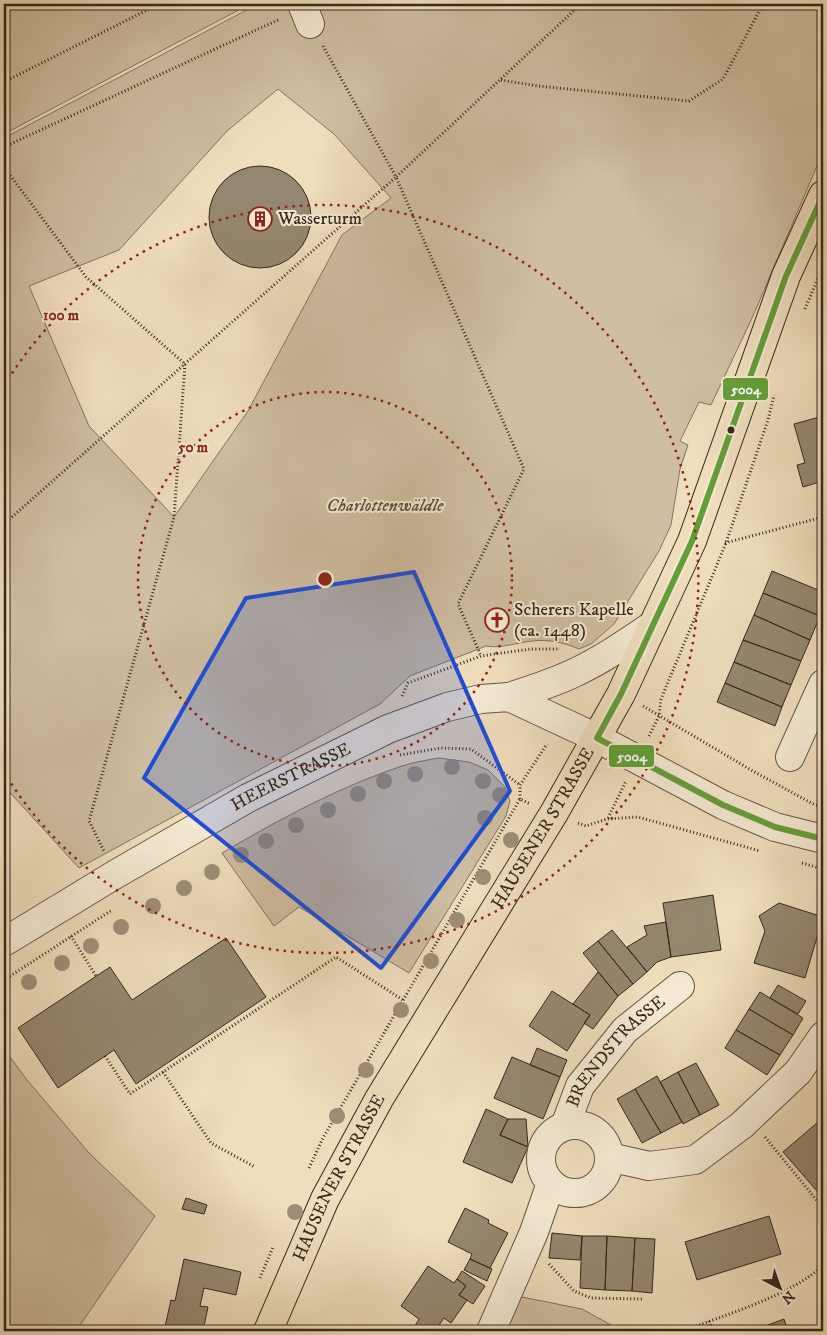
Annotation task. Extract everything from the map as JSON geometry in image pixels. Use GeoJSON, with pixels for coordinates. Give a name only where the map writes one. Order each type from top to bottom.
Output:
{"type":"FeatureCollection","features":[{"type":"Feature","properties":{"kind":"main road","name":"HAUSENER STRASSE"},"geometry":{"type":"LineString","coordinates":[[268,1331],[324,1199],[379,1099],[554,813],[621,694],[692,541],[786,276],[823,194]]}},
{"type":"Feature","properties":{"kind":"street"},"geometry":{"type":"LineString","coordinates":[[509,697],[557,681],[576,672],[653,625]]}},
{"type":"Feature","properties":{"kind":"street"},"geometry":{"type":"LineString","coordinates":[[790,757],[823,684]]}},
{"type":"Feature","properties":{"kind":"street","name":"HEERSTRASSE"},"geometry":{"type":"LineString","coordinates":[[4,942],[116,874],[248,798],[388,729],[447,707],[481,699],[509,697],[597,738],[723,805],[775,827],[823,839]]}},
{"type":"Feature","properties":{"kind":"street","name":"BRENDSTRASSE"},"geometry":{"type":"LineString","coordinates":[[565,1126],[580,1086],[625,1030],[680,986]]}},
{"type":"Feature","properties":{"kind":"street"},"geometry":{"type":"LineString","coordinates":[[491,1331],[530,1240],[550,1183],[560,1190],[572,1193],[594,1188],[603,1179],[608,1169],[610,1157],[649,1166],[695,1160],[750,1118],[798,1072],[823,1036]]}},
{"type":"Feature","properties":{"kind":"street","name":"BRENDSTRASSE"},"geometry":{"type":"LineString","coordinates":[[550,1183],[541,1165],[541,1156],[548,1137],[556,1130],[565,1126],[575,1124],[595,1130],[608,1147],[610,1157]]}},
{"type":"Feature","properties":{"kind":"path"},"geometry":{"type":"LineString","coordinates":[[4,82],[159,4]]}},
{"type":"Feature","properties":{"kind":"path"},"geometry":{"type":"LineString","coordinates":[[4,524],[396,177],[581,4]]}},
{"type":"Feature","properties":{"kind":"path"},"geometry":{"type":"LineString","coordinates":[[501,80],[538,86],[689,101],[723,79],[763,4]]}},
{"type":"Feature","properties":{"kind":"path"},"geometry":{"type":"LineString","coordinates":[[4,147],[305,12],[396,177],[524,469],[458,604],[481,656]]}},
{"type":"Feature","properties":{"kind":"path"},"geometry":{"type":"LineString","coordinates":[[4,167],[86,277],[185,364]]}},
{"type":"Feature","properties":{"kind":"path"},"geometry":{"type":"LineString","coordinates":[[804,310],[823,266]]}},
{"type":"Feature","properties":{"kind":"path"},"geometry":{"type":"LineString","coordinates":[[116,874],[89,821],[174,517],[185,364]]}},
{"type":"Feature","properties":{"kind":"path"},"geometry":{"type":"LineString","coordinates":[[774,392],[768,420],[726,543],[661,699],[659,716],[751,770],[815,805],[823,806]]}},
{"type":"Feature","properties":{"kind":"path"},"geometry":{"type":"LineString","coordinates":[[726,543],[823,517]]}},
{"type":"Feature","properties":{"kind":"path"},"geometry":{"type":"LineString","coordinates":[[396,755],[442,748],[471,749],[520,785],[520,800]]}},
{"type":"Feature","properties":{"kind":"path"},"geometry":{"type":"LineString","coordinates":[[586,826],[608,819],[638,817],[768,854]]}},
{"type":"Feature","properties":{"kind":"path"},"geometry":{"type":"LineString","coordinates":[[795,861],[823,869]]}},
{"type":"Feature","properties":{"kind":"path"},"geometry":{"type":"LineString","coordinates":[[4,980],[116,907]]}},
{"type":"Feature","properties":{"kind":"path"},"geometry":{"type":"LineString","coordinates":[[71,936],[96,976]]}},
{"type":"Feature","properties":{"kind":"path"},"geometry":{"type":"LineString","coordinates":[[105,1056],[130,1094],[336,957],[404,1000]]}},
{"type":"Feature","properties":{"kind":"path"},"geometry":{"type":"LineString","coordinates":[[163,1072],[211,1143],[256,1167]]}},
{"type":"Feature","properties":{"kind":"path"},"geometry":{"type":"LineString","coordinates":[[750,1118],[823,1208]]}},
{"type":"Feature","properties":{"kind":"path"},"geometry":{"type":"LineString","coordinates":[[530,1240],[574,1291],[592,1298],[642,1299]]}},
{"type":"Feature","properties":{"kind":"path"},"geometry":{"type":"LineString","coordinates":[[683,1331],[780,1293],[817,1271],[823,1265]]}},
{"type":"Feature","properties":{"kind":"path"},"geometry":{"type":"LineString","coordinates":[[710,1321],[713,1331]]}},
{"type":"Feature","properties":{"kind":"highlighted area"},"geometry":{"type":"Polygon","coordinates":[[[414,572],[510,791],[381,968],[144,778],[246,598],[414,572]]]}},
{"type":"Feature","properties":{"kind":"green space"},"geometry":{"type":"Polygon","coordinates":[[[4,4],[250,4],[4,134],[4,4]]]}},
{"type":"Feature","properties":{"kind":"green space","name":"Charlottenwäldle"},"geometry":{"type":"Polygon","coordinates":[[[258,4],[823,4],[823,152],[753,316],[711,405],[699,402],[680,441],[688,445],[680,469],[671,525],[659,551],[614,624],[591,644],[579,649],[551,641],[527,642],[498,647],[486,646],[410,676],[380,704],[79,868],[4,786],[4,138],[258,4]],[[278,89],[227,131],[119,250],[29,286],[89,426],[174,517],[248,411],[342,235],[391,198],[334,134],[278,89]]]}},
{"type":"Feature","properties":{"kind":"green space"},"geometry":{"type":"Polygon","coordinates":[[[439,758],[469,762],[488,770],[505,787],[510,801],[506,816],[409,973],[299,907],[274,926],[222,853],[288,816],[355,784],[407,765],[439,758]]]}},
{"type":"Feature","properties":{"kind":"green space"},"geometry":{"type":"Polygon","coordinates":[[[4,1049],[27,1080],[89,1153],[155,1216],[76,1331],[4,1331],[4,1049]]]}},
{"type":"Feature","properties":{"kind":"green space"},"geometry":{"type":"Polygon","coordinates":[[[507,1294],[582,1309],[620,1330],[497,1331],[507,1294]]]}},
{"type":"Feature","properties":{"kind":"building","name":"Wasserturm"},"geometry":{"type":"Polygon","coordinates":[[[260,166],[279,170],[296,181],[307,198],[311,217],[307,236],[296,253],[279,264],[260,268],[241,264],[224,253],[213,236],[209,217],[213,198],[224,181],[241,170],[260,166]]]}},
{"type":"Feature","properties":{"kind":"building"},"geometry":{"type":"Polygon","coordinates":[[[823,416],[823,481],[803,487],[797,465],[805,463],[794,424],[823,416]]]}},
{"type":"Feature","properties":{"kind":"building"},"geometry":{"type":"Polygon","coordinates":[[[772,571],[823,592],[823,608],[820,616],[763,593],[772,571]]]}},
{"type":"Feature","properties":{"kind":"building"},"geometry":{"type":"Polygon","coordinates":[[[763,593],[820,616],[810,640],[754,615],[763,593]]]}},
{"type":"Feature","properties":{"kind":"building"},"geometry":{"type":"Polygon","coordinates":[[[754,615],[810,640],[801,661],[743,640],[754,615]]]}},
{"type":"Feature","properties":{"kind":"building"},"geometry":{"type":"Polygon","coordinates":[[[743,640],[801,661],[791,685],[734,662],[743,640]]]}},
{"type":"Feature","properties":{"kind":"building"},"geometry":{"type":"Polygon","coordinates":[[[734,662],[791,685],[782,707],[725,683],[734,662]]]}},
{"type":"Feature","properties":{"kind":"building"},"geometry":{"type":"Polygon","coordinates":[[[725,683],[782,707],[775,726],[717,702],[725,683]]]}},
{"type":"Feature","properties":{"kind":"building"},"geometry":{"type":"Polygon","coordinates":[[[713,895],[721,950],[671,957],[663,903],[713,895]]]}},
{"type":"Feature","properties":{"kind":"building"},"geometry":{"type":"Polygon","coordinates":[[[779,903],[823,917],[805,978],[754,963],[765,931],[759,916],[779,903]]]}},
{"type":"Feature","properties":{"kind":"building"},"geometry":{"type":"Polygon","coordinates":[[[666,922],[671,957],[657,962],[647,972],[627,947],[647,935],[644,926],[666,922]]]}},
{"type":"Feature","properties":{"kind":"building"},"geometry":{"type":"Polygon","coordinates":[[[612,930],[647,972],[633,984],[598,941],[612,930]]]}},
{"type":"Feature","properties":{"kind":"building"},"geometry":{"type":"Polygon","coordinates":[[[226,938],[266,997],[136,1084],[114,1050],[58,1088],[18,1028],[110,967],[132,1000],[226,938]]]}},
{"type":"Feature","properties":{"kind":"building"},"geometry":{"type":"Polygon","coordinates":[[[598,941],[633,984],[618,996],[583,953],[598,941]]]}},
{"type":"Feature","properties":{"kind":"building"},"geometry":{"type":"Polygon","coordinates":[[[598,972],[618,996],[593,1029],[584,1023],[590,1015],[573,1004],[598,972]]]}},
{"type":"Feature","properties":{"kind":"building"},"geometry":{"type":"Polygon","coordinates":[[[778,985],[806,1001],[798,1014],[770,998],[778,985]]]}},
{"type":"Feature","properties":{"kind":"building"},"geometry":{"type":"Polygon","coordinates":[[[552,991],[590,1015],[567,1051],[529,1026],[552,991]]]}},
{"type":"Feature","properties":{"kind":"building"},"geometry":{"type":"Polygon","coordinates":[[[760,992],[803,1018],[793,1035],[749,1009],[760,992]]]}},
{"type":"Feature","properties":{"kind":"building"},"geometry":{"type":"Polygon","coordinates":[[[749,1009],[793,1035],[780,1055],[736,1030],[749,1009]]]}},
{"type":"Feature","properties":{"kind":"building"},"geometry":{"type":"Polygon","coordinates":[[[736,1030],[780,1055],[767,1075],[725,1048],[736,1030]]]}},
{"type":"Feature","properties":{"kind":"building"},"geometry":{"type":"Polygon","coordinates":[[[537,1048],[567,1060],[560,1077],[530,1065],[537,1048]]]}},
{"type":"Feature","properties":{"kind":"building"},"geometry":{"type":"Polygon","coordinates":[[[512,1057],[560,1077],[543,1119],[494,1098],[512,1057]]]}},
{"type":"Feature","properties":{"kind":"building"},"geometry":{"type":"Polygon","coordinates":[[[696,1063],[719,1105],[700,1115],[678,1072],[696,1063]]]}},
{"type":"Feature","properties":{"kind":"building"},"geometry":{"type":"Polygon","coordinates":[[[678,1072],[700,1115],[683,1124],[660,1082],[678,1072]]]}},
{"type":"Feature","properties":{"kind":"building"},"geometry":{"type":"Polygon","coordinates":[[[657,1076],[682,1122],[661,1133],[635,1089],[657,1076]]]}},
{"type":"Feature","properties":{"kind":"building"},"geometry":{"type":"Polygon","coordinates":[[[635,1089],[661,1133],[642,1143],[617,1099],[635,1089]]]}},
{"type":"Feature","properties":{"kind":"building"},"geometry":{"type":"Polygon","coordinates":[[[486,1109],[508,1119],[500,1135],[528,1147],[512,1183],[463,1162],[486,1109]]]}},
{"type":"Feature","properties":{"kind":"building"},"geometry":{"type":"Polygon","coordinates":[[[508,1119],[526,1119],[528,1147],[500,1135],[508,1119]]]}},
{"type":"Feature","properties":{"kind":"building"},"geometry":{"type":"Polygon","coordinates":[[[818,1122],[823,1128],[823,1198],[783,1152],[818,1122]]]}},
{"type":"Feature","properties":{"kind":"building"},"geometry":{"type":"Polygon","coordinates":[[[186,1198],[207,1205],[204,1214],[182,1209],[186,1198]]]}},
{"type":"Feature","properties":{"kind":"building"},"geometry":{"type":"Polygon","coordinates":[[[465,1208],[489,1220],[488,1223],[508,1233],[490,1268],[470,1259],[472,1254],[448,1242],[465,1208]]]}},
{"type":"Feature","properties":{"kind":"building"},"geometry":{"type":"Polygon","coordinates":[[[769,1216],[781,1254],[697,1280],[685,1242],[769,1216]]]}},
{"type":"Feature","properties":{"kind":"building"},"geometry":{"type":"Polygon","coordinates":[[[552,1233],[582,1236],[580,1260],[549,1258],[552,1233]]]}},
{"type":"Feature","properties":{"kind":"building"},"geometry":{"type":"Polygon","coordinates":[[[582,1236],[607,1236],[605,1290],[580,1288],[582,1236]]]}},
{"type":"Feature","properties":{"kind":"building"},"geometry":{"type":"Polygon","coordinates":[[[607,1236],[635,1238],[632,1291],[605,1290],[607,1236]]]}},
{"type":"Feature","properties":{"kind":"building"},"geometry":{"type":"Polygon","coordinates":[[[635,1238],[655,1239],[652,1293],[632,1291],[635,1238]]]}},
{"type":"Feature","properties":{"kind":"building"},"geometry":{"type":"Polygon","coordinates":[[[184,1259],[241,1272],[236,1295],[204,1288],[200,1306],[208,1307],[203,1331],[164,1331],[171,1300],[175,1301],[184,1259]]]}},
{"type":"Feature","properties":{"kind":"building"},"geometry":{"type":"Polygon","coordinates":[[[470,1259],[492,1269],[487,1281],[464,1270],[470,1259]]]}},
{"type":"Feature","properties":{"kind":"building"},"geometry":{"type":"Polygon","coordinates":[[[428,1266],[454,1283],[457,1279],[466,1286],[459,1295],[467,1300],[451,1323],[444,1318],[435,1331],[412,1331],[419,1319],[401,1306],[428,1266]]]}},
{"type":"Feature","properties":{"kind":"building"},"geometry":{"type":"Polygon","coordinates":[[[462,1271],[485,1286],[473,1304],[459,1295],[466,1286],[457,1279],[462,1271]]]}},
{"type":"Feature","properties":{"kind":"building"},"geometry":{"type":"Polygon","coordinates":[[[784,1319],[788,1331],[752,1331],[784,1319]]]}},
{"type":"Feature","properties":{"kind":"transit line","name":"5004"},"geometry":{"type":"LineString","coordinates":[[823,195],[786,276],[692,541],[621,694],[597,738],[723,805],[775,827],[823,839]]}},
{"type":"Feature","properties":{"kind":"place","name":"Wasserturm"},"geometry":{"type":"Point","coordinates":[260,219]}},
{"type":"Feature","properties":{"kind":"place","name":"Scherers Kapelle (ca. 1448)"},"geometry":{"type":"Point","coordinates":[497,620]}}]}
